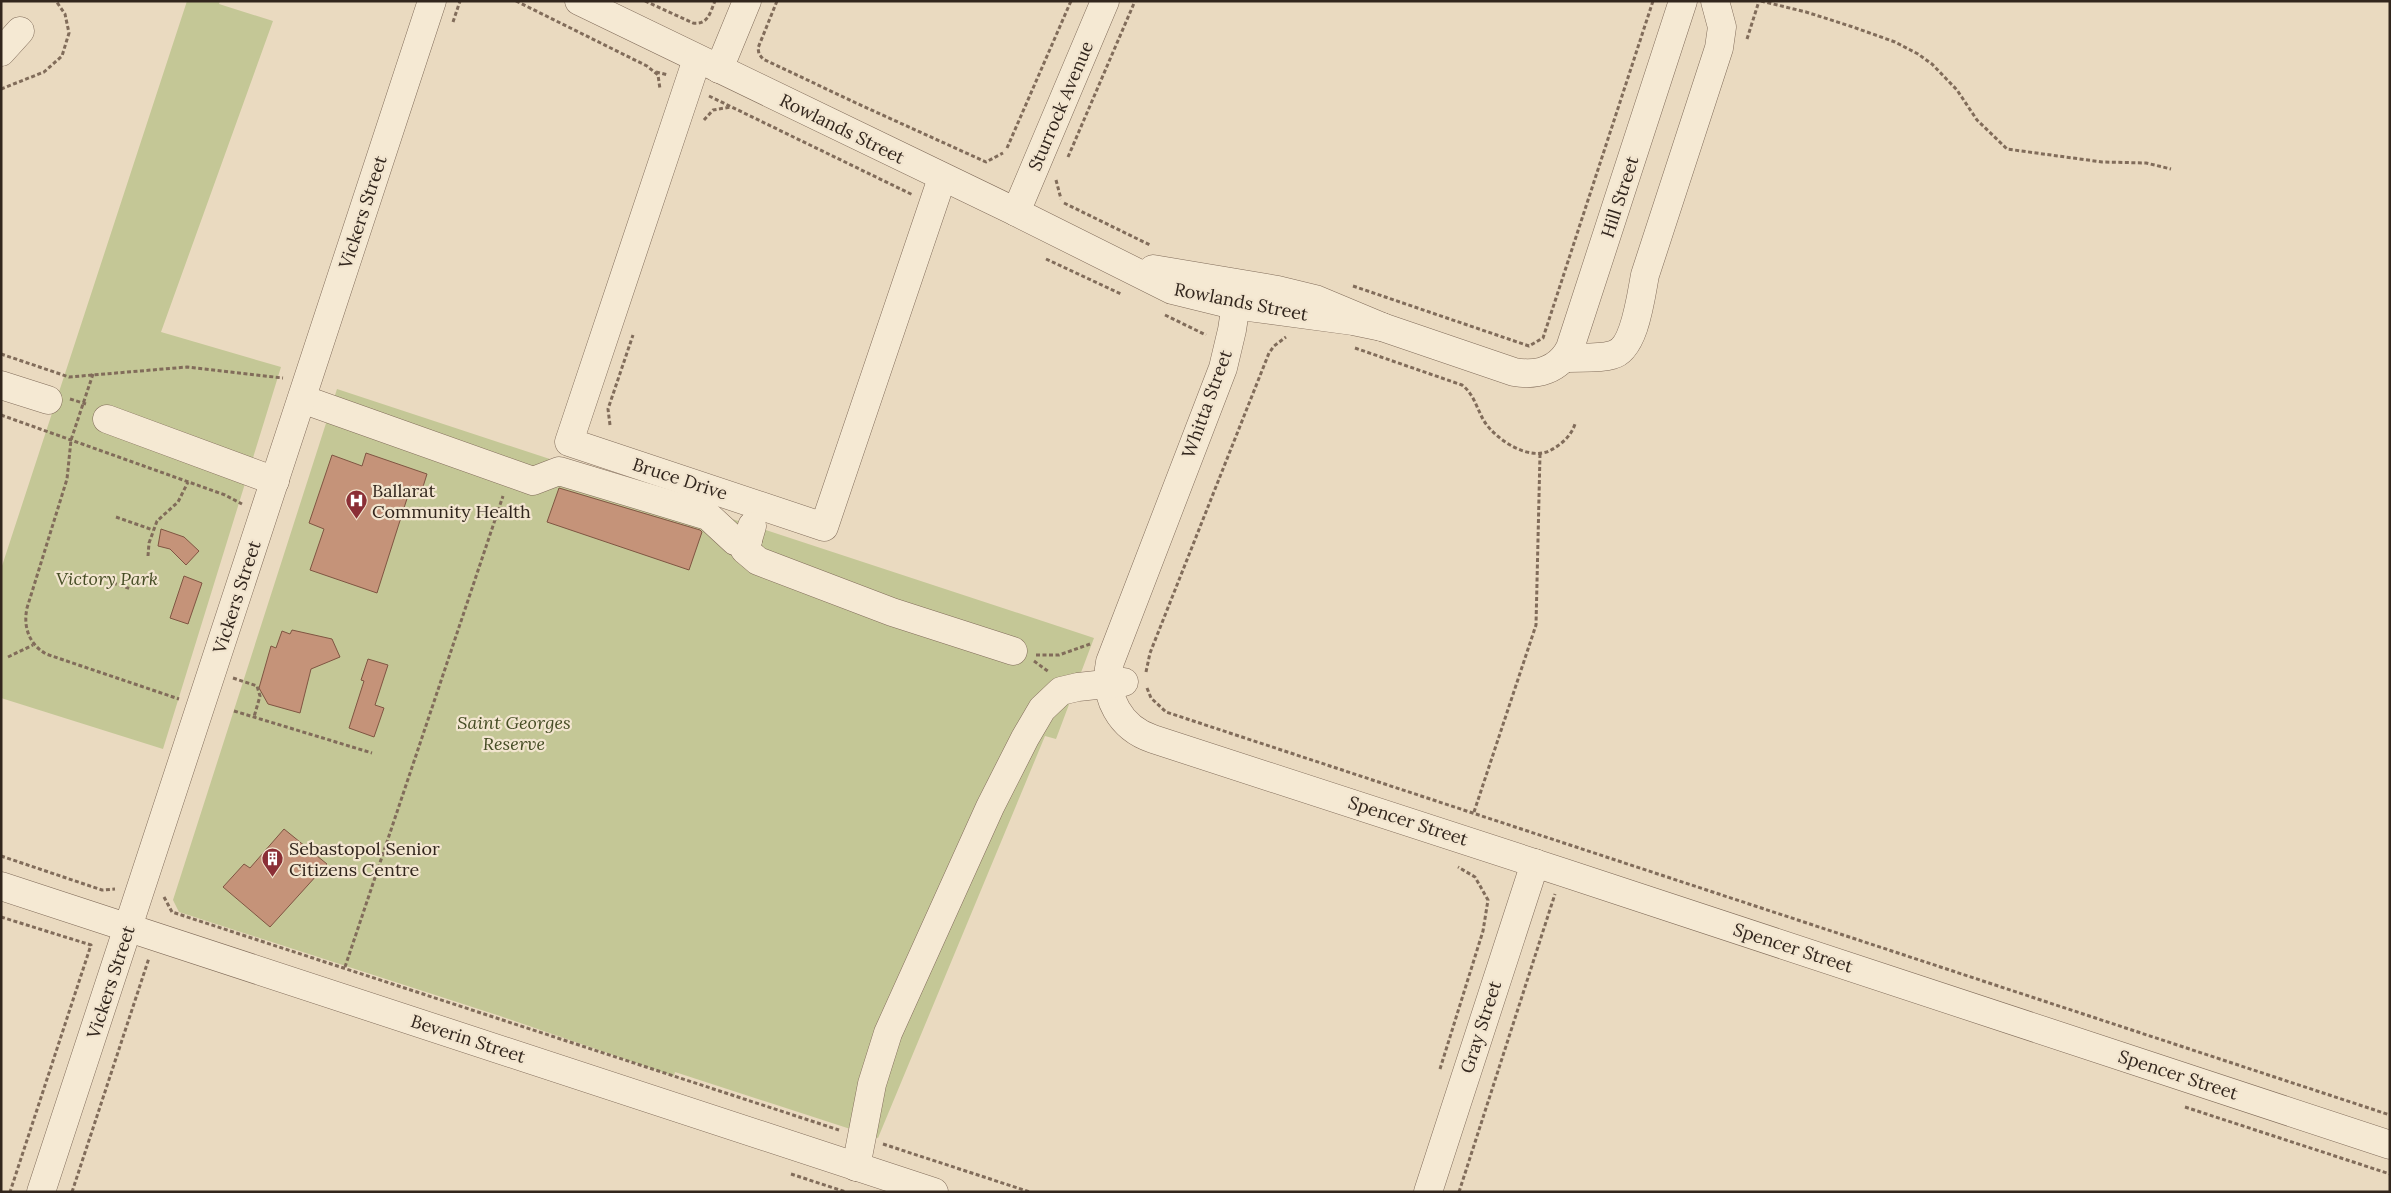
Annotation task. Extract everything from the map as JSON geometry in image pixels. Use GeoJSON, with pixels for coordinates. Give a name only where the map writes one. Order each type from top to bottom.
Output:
{"type":"FeatureCollection","features":[{"type":"Feature","properties":{"kind":"street","name":"Vickers Street"},"geometry":{"type":"LineString","coordinates":[[41,1192],[432,1]]}},
{"type":"Feature","properties":{"kind":"street","name":"Rowlands Street"},"geometry":{"type":"LineString","coordinates":[[579,1],[942,178],[1016,212],[1172,290],[1242,299],[1382,327],[1534,379],[1565,358]]}},
{"type":"Feature","properties":{"kind":"street","name":"Bruce Drive"},"geometry":{"type":"LineString","coordinates":[[747,1],[708,64],[688,86],[569,442],[824,526],[942,178]]}},
{"type":"Feature","properties":{"kind":"street","name":"Sturrock Avenue"},"geometry":{"type":"LineString","coordinates":[[1016,212],[1105,1]]}},
{"type":"Feature","properties":{"kind":"street","name":"Hill Street"},"geometry":{"type":"LineString","coordinates":[[1565,358],[1576,332],[1683,1]]}},
{"type":"Feature","properties":{"kind":"street"},"geometry":{"type":"LineString","coordinates":[[1565,358],[1612,355],[1622,350],[1628,341],[1639,306],[1645,275],[1719,48],[1722,27],[1715,1]]}},
{"type":"Feature","properties":{"kind":"street"},"geometry":{"type":"LineString","coordinates":[[1,52],[20,31]]}},
{"type":"Feature","properties":{"kind":"street","name":"Whitta Street"},"geometry":{"type":"LineString","coordinates":[[1129,716],[1127,698],[1116,683],[1109,667],[1115,647],[1221,374],[1242,299]]}},
{"type":"Feature","properties":{"kind":"street","name":"Whitta Street"},"geometry":{"type":"LineString","coordinates":[[1116,683],[1123,672],[1130,647],[1233,384],[1242,355],[1242,299]]}},
{"type":"Feature","properties":{"kind":"street"},"geometry":{"type":"LineString","coordinates":[[1,385],[55,398]]}},
{"type":"Feature","properties":{"kind":"street"},"geometry":{"type":"LineString","coordinates":[[302,399],[533,481],[559,471],[708,516],[735,540],[748,540]]}},
{"type":"Feature","properties":{"kind":"street"},"geometry":{"type":"LineString","coordinates":[[107,419],[275,481]]}},
{"type":"Feature","properties":{"kind":"street"},"geometry":{"type":"LineString","coordinates":[[759,505],[745,550],[758,561],[892,612],[1013,651]]}},
{"type":"Feature","properties":{"kind":"street"},"geometry":{"type":"LineString","coordinates":[[856,1167],[877,1065],[894,1019],[1021,746],[1042,709],[1054,696],[1070,688],[1116,683]]}},
{"type":"Feature","properties":{"kind":"street","name":"Spencer Street"},"geometry":{"type":"LineString","coordinates":[[1129,716],[1143,722],[1159,736],[1196,752],[2390,1145]]}},
{"type":"Feature","properties":{"kind":"street","name":"Gray Street"},"geometry":{"type":"LineString","coordinates":[[1428,1192],[1534,862]]}},
{"type":"Feature","properties":{"kind":"street","name":"Beverin Street"},"geometry":{"type":"LineString","coordinates":[[1,886],[934,1192]]}},
{"type":"Feature","properties":{"kind":"path"},"geometry":{"type":"LineString","coordinates":[[1,88],[44,72],[62,56],[68,34],[65,14],[56,1]]}},
{"type":"Feature","properties":{"kind":"path"},"geometry":{"type":"LineString","coordinates":[[516,1],[638,61],[656,72],[666,74],[933,205]]}},
{"type":"Feature","properties":{"kind":"path"},"geometry":{"type":"LineString","coordinates":[[645,1],[693,24],[698,24],[707,19],[715,1]]}},
{"type":"Feature","properties":{"kind":"path"},"geometry":{"type":"LineString","coordinates":[[777,1],[758,48],[759,54],[763,59],[856,104],[986,162],[1003,153]]}},
{"type":"Feature","properties":{"kind":"path"},"geometry":{"type":"LineString","coordinates":[[1007,148],[1071,1]]}},
{"type":"Feature","properties":{"kind":"path"},"geometry":{"type":"LineString","coordinates":[[1064,165],[1135,1]]}},
{"type":"Feature","properties":{"kind":"path"},"geometry":{"type":"LineString","coordinates":[[1345,284],[1529,346],[1543,338],[1653,1]]}},
{"type":"Feature","properties":{"kind":"path"},"geometry":{"type":"LineString","coordinates":[[1761,1],[1845,24],[1895,42],[1918,54],[1932,64],[1957,90],[1977,120],[2007,149],[2102,162],[2146,163],[2171,169]]}},
{"type":"Feature","properties":{"kind":"path"},"geometry":{"type":"LineString","coordinates":[[701,127],[710,112],[721,107],[731,107]]}},
{"type":"Feature","properties":{"kind":"path"},"geometry":{"type":"LineString","coordinates":[[1060,173],[1056,180],[1063,201],[1150,244],[1159,246]]}},
{"type":"Feature","properties":{"kind":"path"},"geometry":{"type":"LineString","coordinates":[[1046,259],[1130,298]]}},
{"type":"Feature","properties":{"kind":"path"},"geometry":{"type":"LineString","coordinates":[[1297,311],[1283,339],[1274,346],[1265,362],[1150,653],[1146,674],[1148,692],[1166,712],[2390,1114]]}},
{"type":"Feature","properties":{"kind":"path"},"geometry":{"type":"LineString","coordinates":[[1164,314],[1209,337]]}},
{"type":"Feature","properties":{"kind":"path"},"geometry":{"type":"LineString","coordinates":[[610,425],[608,409],[633,334]]}},
{"type":"Feature","properties":{"kind":"path"},"geometry":{"type":"LineString","coordinates":[[1346,345],[1462,385],[1470,394],[1485,422],[1494,433],[1511,445],[1531,453],[1549,452],[1564,442],[1574,424]]}},
{"type":"Feature","properties":{"kind":"path"},"geometry":{"type":"LineString","coordinates":[[1,354],[69,377],[187,367],[284,378]]}},
{"type":"Feature","properties":{"kind":"path"},"geometry":{"type":"LineString","coordinates":[[93,374],[71,440],[67,479],[26,615],[27,630],[33,645],[46,654],[182,700]]}},
{"type":"Feature","properties":{"kind":"path"},"geometry":{"type":"LineString","coordinates":[[55,398],[84,403],[109,411],[107,419]]}},
{"type":"Feature","properties":{"kind":"path"},"geometry":{"type":"LineString","coordinates":[[1,415],[188,482],[243,504]]}},
{"type":"Feature","properties":{"kind":"path"},"geometry":{"type":"LineString","coordinates":[[1474,812],[1536,625],[1540,454]]}},
{"type":"Feature","properties":{"kind":"path"},"geometry":{"type":"LineString","coordinates":[[345,967],[510,473]]}},
{"type":"Feature","properties":{"kind":"path"},"geometry":{"type":"LineString","coordinates":[[148,556],[149,543],[160,516],[178,502],[188,482]]}},
{"type":"Feature","properties":{"kind":"path"},"geometry":{"type":"LineString","coordinates":[[116,517],[153,530]]}},
{"type":"Feature","properties":{"kind":"path"},"geometry":{"type":"LineString","coordinates":[[112,583],[131,589]]}},
{"type":"Feature","properties":{"kind":"path"},"geometry":{"type":"LineString","coordinates":[[1013,651],[1050,656],[1059,655],[1099,641],[1115,647]]}},
{"type":"Feature","properties":{"kind":"path"},"geometry":{"type":"LineString","coordinates":[[8,657],[33,645]]}},
{"type":"Feature","properties":{"kind":"path"},"geometry":{"type":"LineString","coordinates":[[232,678],[257,686],[260,696],[254,717]]}},
{"type":"Feature","properties":{"kind":"path"},"geometry":{"type":"LineString","coordinates":[[234,711],[372,753]]}},
{"type":"Feature","properties":{"kind":"path"},"geometry":{"type":"LineString","coordinates":[[1,856],[102,890],[120,889]]}},
{"type":"Feature","properties":{"kind":"path"},"geometry":{"type":"LineString","coordinates":[[1440,1070],[1483,930],[1488,900],[1475,877],[1458,867]]}},
{"type":"Feature","properties":{"kind":"path"},"geometry":{"type":"LineString","coordinates":[[1459,1192],[1562,872]]}},
{"type":"Feature","properties":{"kind":"path"},"geometry":{"type":"LineString","coordinates":[[72,1192],[167,903],[172,912],[1030,1192]]}},
{"type":"Feature","properties":{"kind":"path"},"geometry":{"type":"LineString","coordinates":[[1,917],[91,946],[10,1192]]}},
{"type":"Feature","properties":{"kind":"path"},"geometry":{"type":"LineString","coordinates":[[2185,1107],[2390,1174]]}},
{"type":"Feature","properties":{"kind":"path"},"geometry":{"type":"LineString","coordinates":[[791,1174],[846,1192]]}},
{"type":"Feature","properties":{"kind":"green space","name":"Victory Park"},"geometry":{"type":"Polygon","coordinates":[[[187,1],[220,1],[219,4],[273,21],[161,332],[281,367],[163,749],[1,698],[1,569],[187,1]]]}},
{"type":"Feature","properties":{"kind":"green space","name":"Saint Georges Reserve"},"geometry":{"type":"Polygon","coordinates":[[[337,389],[1094,638],[1056,739],[1045,736],[878,1138],[675,1072],[674,1076],[500,1016],[179,912],[173,900],[337,389]]]}},
{"type":"Feature","properties":{"kind":"building","name":"Ballarat Community Health"},"geometry":{"type":"Polygon","coordinates":[[[366,453],[427,474],[422,490],[411,486],[377,593],[310,570],[324,529],[309,523],[332,455],[362,466],[366,453]]]}},
{"type":"Feature","properties":{"kind":"building"},"geometry":{"type":"Polygon","coordinates":[[[559,488],[700,530],[702,532],[689,570],[547,522],[559,488]]]}},
{"type":"Feature","properties":{"kind":"building"},"geometry":{"type":"Polygon","coordinates":[[[161,529],[184,537],[199,551],[186,565],[170,549],[158,546],[161,529]]]}},
{"type":"Feature","properties":{"kind":"building"},"geometry":{"type":"Polygon","coordinates":[[[184,576],[202,583],[188,624],[170,618],[184,576]]]}},
{"type":"Feature","properties":{"kind":"building"},"geometry":{"type":"Polygon","coordinates":[[[292,630],[332,639],[340,657],[311,669],[300,713],[268,704],[259,688],[271,646],[276,648],[282,631],[290,634],[292,630]]]}},
{"type":"Feature","properties":{"kind":"building"},"geometry":{"type":"Polygon","coordinates":[[[368,659],[388,665],[375,705],[384,708],[374,737],[349,728],[364,681],[361,680],[368,659]]]}},
{"type":"Feature","properties":{"kind":"building","name":"Sebastopol Senior Citizens Centre"},"geometry":{"type":"Polygon","coordinates":[[[284,829],[327,864],[270,927],[223,887],[244,864],[250,868],[284,829]]]}},
{"type":"Feature","properties":{"kind":"place","name":"Ballarat Community Health"},"geometry":{"type":"Point","coordinates":[356,520]}},
{"type":"Feature","properties":{"kind":"place","name":"Sebastopol Senior Citizens Centre"},"geometry":{"type":"Point","coordinates":[273,878]}}]}
